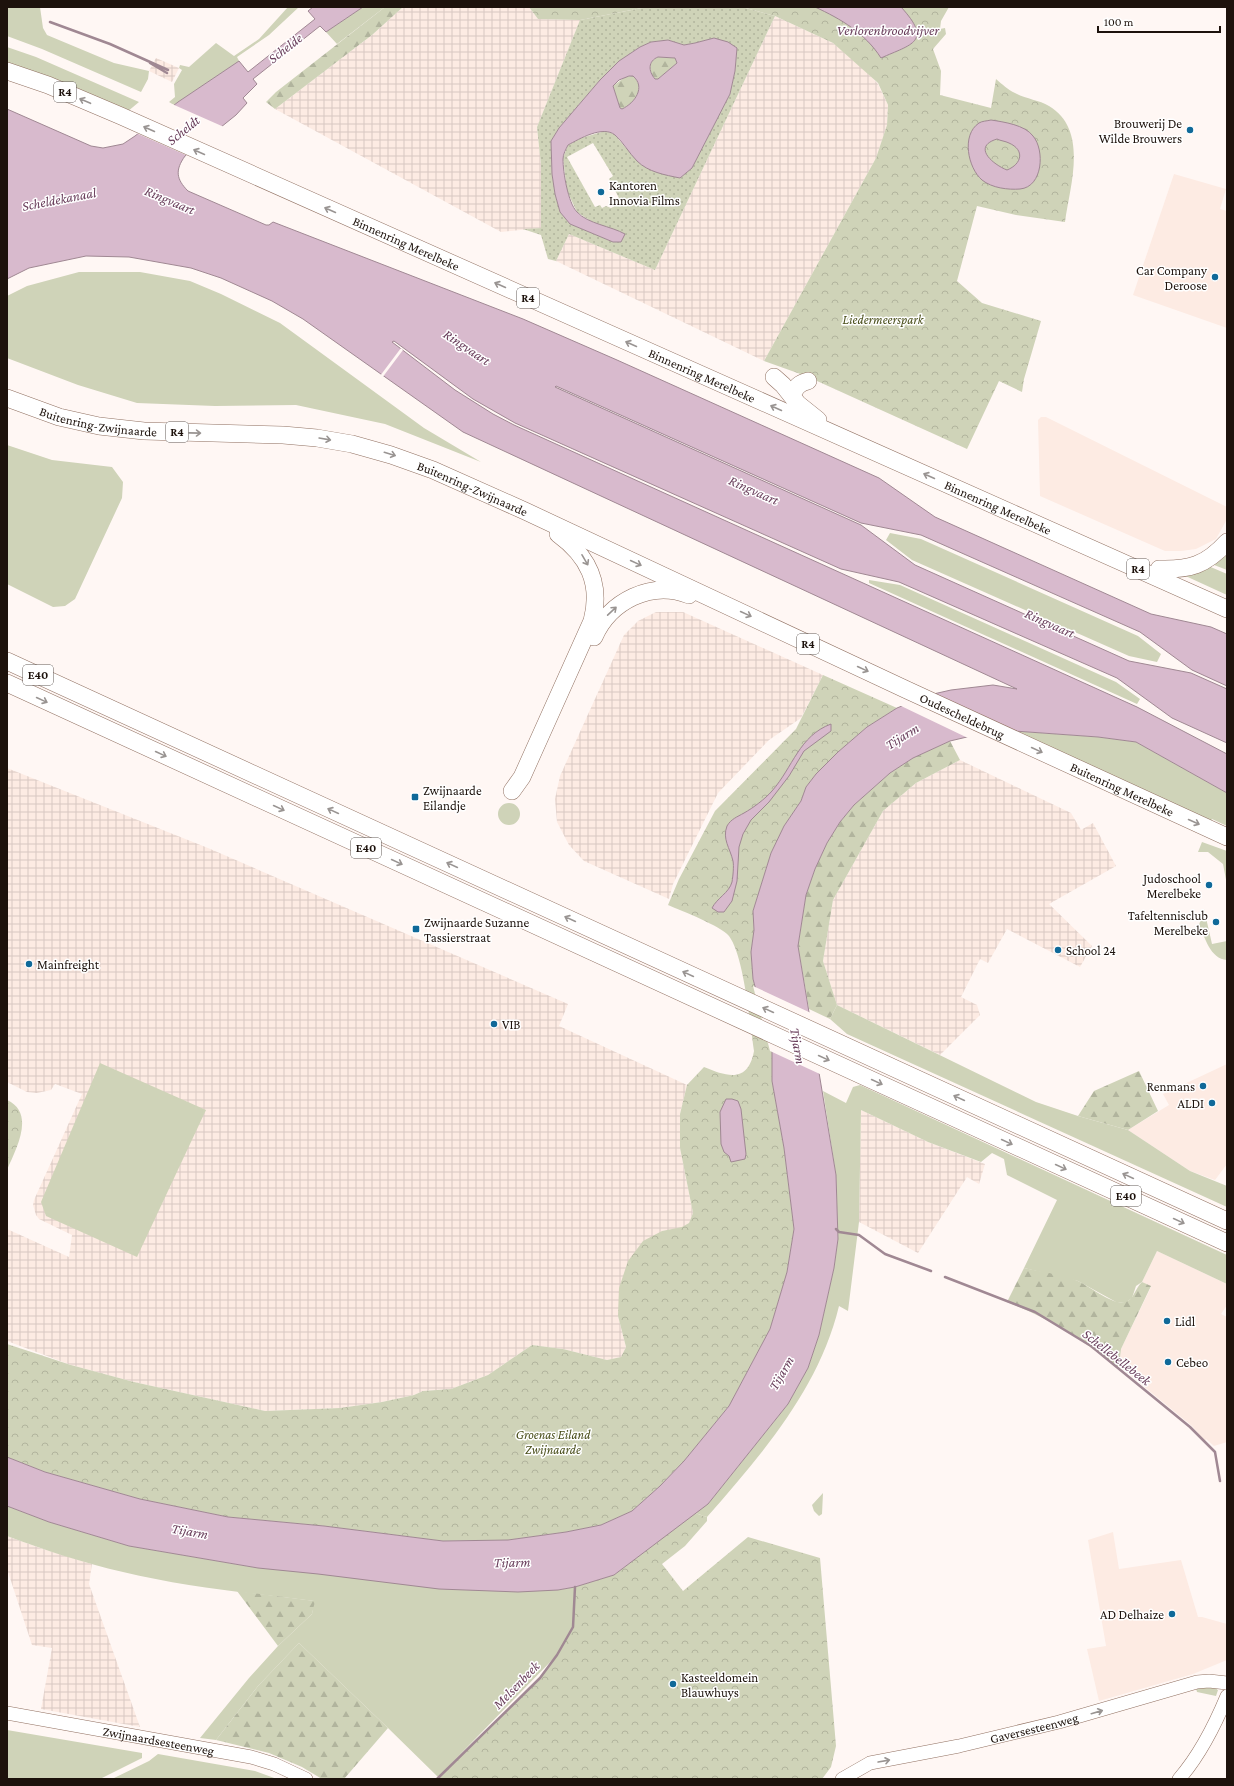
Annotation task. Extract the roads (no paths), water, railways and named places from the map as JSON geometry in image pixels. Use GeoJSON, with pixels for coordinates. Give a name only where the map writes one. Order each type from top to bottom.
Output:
{"type":"FeatureCollection","features":[{"type":"Feature","properties":{"kind":"highway","name":"Binnenring Merelbeke"},"geometry":{"type":"LineString","coordinates":[[7,72],[48,85],[121,116],[219,161],[1227,609]]}},
{"type":"Feature","properties":{"kind":"highway","name":"R4"},"geometry":{"type":"LineString","coordinates":[[774,377],[805,410],[837,435]]}},
{"type":"Feature","properties":{"kind":"highway"},"geometry":{"type":"LineString","coordinates":[[792,395],[796,387],[802,382],[808,380]]}},
{"type":"Feature","properties":{"kind":"highway","name":"Buitenring-Zwijnaarde"},"geometry":{"type":"LineString","coordinates":[[7,398],[59,417],[99,426],[144,431],[284,435],[317,438],[352,444],[391,455],[433,470],[525,511],[906,690]]}},
{"type":"Feature","properties":{"kind":"highway"},"geometry":{"type":"LineString","coordinates":[[525,511],[532,522],[558,534],[573,545],[583,557],[591,573],[595,587],[596,600],[592,620],[522,777],[519,794],[529,781],[595,635],[601,623],[609,613],[626,600],[649,592],[673,591],[696,598],[710,598]]}},
{"type":"Feature","properties":{"kind":"highway"},"geometry":{"type":"LineString","coordinates":[[1049,530],[1086,537],[1227,598]]}},
{"type":"Feature","properties":{"kind":"highway","name":"R4"},"geometry":{"type":"LineString","coordinates":[[1160,568],[1180,569],[1199,565],[1217,553],[1227,542]]}},
{"type":"Feature","properties":{"kind":"highway","name":"E40"},"geometry":{"type":"LineString","coordinates":[[7,661],[1227,1221]]}},
{"type":"Feature","properties":{"kind":"highway","name":"E40"},"geometry":{"type":"LineString","coordinates":[[7,683],[1227,1242]]}},
{"type":"Feature","properties":{"kind":"highway","name":"Oudescheldebrug"},"geometry":{"type":"LineString","coordinates":[[906,690],[1018,741]]}},
{"type":"Feature","properties":{"kind":"highway","name":"Buitenring Merelbeke"},"geometry":{"type":"LineString","coordinates":[[1018,741],[1227,837]]}},
{"type":"Feature","properties":{"kind":"main road","name":"Gaversesteenweg"},"geometry":{"type":"LineString","coordinates":[[845,1777],[870,1763],[1005,1735],[1113,1707],[1197,1682],[1209,1681],[1227,1683]]}},
{"type":"Feature","properties":{"kind":"main road"},"geometry":{"type":"LineString","coordinates":[[1179,1779],[1190,1765],[1211,1730],[1227,1696]]}},
{"type":"Feature","properties":{"kind":"main road","name":"Zwijnaardsesteenweg"},"geometry":{"type":"LineString","coordinates":[[7,1713],[251,1757],[274,1764],[306,1779]]}},
{"type":"Feature","properties":{"kind":"water"},"geometry":{"type":"Polygon","coordinates":[[[313,7],[363,7],[326,32],[320,26],[253,79],[257,84],[243,98],[247,103],[236,115],[185,156],[182,161],[178,174],[181,182],[188,191],[266,225],[273,222],[523,319],[879,478],[935,517],[1151,614],[1211,627],[1227,634],[1227,686],[1192,670],[1140,632],[921,535],[861,523],[556,386],[555,387],[861,525],[915,565],[1129,661],[1191,673],[1227,689],[1227,743],[1172,718],[1117,678],[899,582],[841,569],[515,423],[473,399],[394,341],[392,342],[455,390],[493,414],[514,425],[1137,707],[1227,754],[1227,793],[1136,742],[1098,737],[1014,731],[967,737],[950,741],[913,758],[890,773],[854,805],[840,822],[827,843],[815,869],[806,895],[798,946],[836,1175],[838,1239],[834,1268],[819,1335],[808,1368],[788,1404],[708,1504],[614,1575],[575,1587],[558,1590],[518,1592],[439,1589],[258,1568],[129,1546],[49,1522],[7,1506],[7,1457],[45,1472],[140,1499],[228,1517],[324,1526],[443,1541],[508,1540],[566,1532],[601,1525],[632,1511],[660,1486],[684,1461],[729,1406],[770,1329],[787,1272],[794,1229],[784,1148],[772,1081],[772,1049],[753,979],[751,952],[754,930],[753,911],[771,853],[784,826],[801,801],[806,787],[816,774],[838,752],[867,727],[897,708],[929,695],[951,690],[993,685],[1017,689],[463,432],[303,319],[272,301],[221,278],[191,268],[129,257],[86,256],[29,268],[7,279],[7,109],[91,146],[103,148],[123,144],[178,102],[239,61],[248,72],[315,19],[308,11],[313,7]]]}},
{"type":"Feature","properties":{"kind":"water","name":"Verlorenbroodvijver"},"geometry":{"type":"Polygon","coordinates":[[[815,7],[901,7],[911,19],[916,28],[917,35],[915,40],[909,45],[881,58],[868,41],[860,34],[843,22],[815,7]]]}},
{"type":"Feature","properties":{"kind":"water"},"geometry":{"type":"Polygon","coordinates":[[[714,38],[728,42],[737,48],[735,71],[730,94],[692,168],[680,178],[651,170],[641,165],[618,138],[610,132],[598,132],[591,134],[568,145],[564,155],[563,165],[565,179],[571,202],[577,212],[587,219],[625,234],[621,242],[613,242],[570,224],[560,212],[552,174],[551,141],[559,128],[600,80],[619,61],[640,47],[651,42],[668,40],[684,45],[714,38]],[[658,57],[652,61],[650,66],[651,73],[655,79],[658,79],[677,63],[675,58],[658,57]],[[633,76],[619,80],[613,86],[620,108],[622,109],[635,99],[639,90],[637,80],[633,76]]]}},
{"type":"Feature","properties":{"kind":"water"},"geometry":{"type":"Polygon","coordinates":[[[991,120],[1008,123],[1025,129],[1037,142],[1040,167],[1033,182],[1028,187],[1020,189],[1005,189],[995,187],[982,180],[973,168],[968,152],[970,135],[973,128],[979,123],[991,120]],[[997,139],[989,142],[985,151],[991,160],[1007,170],[1018,161],[1020,157],[1018,149],[1008,142],[997,139]]]}},
{"type":"Feature","properties":{"kind":"water"},"geometry":{"type":"Polygon","coordinates":[[[831,724],[831,731],[804,751],[789,776],[769,802],[751,820],[743,834],[739,847],[737,881],[732,901],[724,912],[718,912],[712,908],[730,886],[733,874],[733,861],[725,835],[727,826],[732,820],[748,811],[769,794],[779,782],[797,753],[811,736],[820,729],[831,724]]]}},
{"type":"Feature","properties":{"kind":"water"},"geometry":{"type":"Polygon","coordinates":[[[726,1099],[738,1101],[741,1109],[746,1154],[745,1159],[731,1162],[729,1156],[724,1152],[721,1144],[720,1112],[726,1099]]]}},
{"type":"Feature","properties":{"kind":"waterway"},"geometry":{"type":"LineString","coordinates":[[50,22],[110,44],[168,70]]}},
{"type":"Feature","properties":{"kind":"waterway"},"geometry":{"type":"LineString","coordinates":[[150,63],[167,73]]}},
{"type":"Feature","properties":{"kind":"waterway","name":"Schellebellebeek"},"geometry":{"type":"LineString","coordinates":[[836,1229],[839,1232],[859,1235],[885,1254],[931,1271]]}},
{"type":"Feature","properties":{"kind":"waterway","name":"Schellebellebeek"},"geometry":{"type":"LineString","coordinates":[[945,1277],[1035,1312],[1091,1346],[1190,1427],[1215,1452],[1220,1481]]}},
{"type":"Feature","properties":{"kind":"waterway","name":"Melsenbeek"},"geometry":{"type":"LineString","coordinates":[[437,1779],[540,1678],[557,1655],[573,1627],[575,1587]]}},
{"type":"Feature","properties":{"kind":"place","name":"Brouwerij De Wilde Brouwers"},"geometry":{"type":"Point","coordinates":[1190,130]}},
{"type":"Feature","properties":{"kind":"place","name":"Kantoren Innovia Films"},"geometry":{"type":"Point","coordinates":[601,192]}},
{"type":"Feature","properties":{"kind":"place","name":"Car Company Deroose"},"geometry":{"type":"Point","coordinates":[1215,277]}},
{"type":"Feature","properties":{"kind":"place","name":"Zwijnaarde Eilandje"},"geometry":{"type":"Point","coordinates":[415,797]}},
{"type":"Feature","properties":{"kind":"place","name":"Judoschool Merelbeke"},"geometry":{"type":"Point","coordinates":[1209,885]}},
{"type":"Feature","properties":{"kind":"place","name":"Tafeltennisclub Merelbeke"},"geometry":{"type":"Point","coordinates":[1216,922]}},
{"type":"Feature","properties":{"kind":"place","name":"Zwijnaarde Suzanne Tassierstraat"},"geometry":{"type":"Point","coordinates":[416,929]}},
{"type":"Feature","properties":{"kind":"place","name":"School 24"},"geometry":{"type":"Point","coordinates":[1058,950]}},
{"type":"Feature","properties":{"kind":"place","name":"Mainfreight"},"geometry":{"type":"Point","coordinates":[29,964]}},
{"type":"Feature","properties":{"kind":"place","name":"VIB"},"geometry":{"type":"Point","coordinates":[494,1024]}},
{"type":"Feature","properties":{"kind":"place","name":"Renmans"},"geometry":{"type":"Point","coordinates":[1203,1086]}},
{"type":"Feature","properties":{"kind":"place","name":"ALDI"},"geometry":{"type":"Point","coordinates":[1212,1103]}},
{"type":"Feature","properties":{"kind":"place","name":"Lidl"},"geometry":{"type":"Point","coordinates":[1167,1321]}},
{"type":"Feature","properties":{"kind":"place","name":"Cebeo"},"geometry":{"type":"Point","coordinates":[1168,1362]}},
{"type":"Feature","properties":{"kind":"place","name":"AD Delhaize"},"geometry":{"type":"Point","coordinates":[1172,1614]}},
{"type":"Feature","properties":{"kind":"place","name":"Kasteeldomein Blauwhuys"},"geometry":{"type":"Point","coordinates":[673,1684]}},
{"type":"Feature","properties":{"kind":"water label","name":"Schelde"},"geometry":{"type":"Point","coordinates":[285,48]}},
{"type":"Feature","properties":{"kind":"water label","name":"Scheldt"},"geometry":{"type":"Point","coordinates":[183,130]}},
{"type":"Feature","properties":{"kind":"water label","name":"Scheldekanaal"},"geometry":{"type":"Point","coordinates":[59,199]}},
{"type":"Feature","properties":{"kind":"water label","name":"Ringvaart"},"geometry":{"type":"Point","coordinates":[170,200]}},
{"type":"Feature","properties":{"kind":"water label","name":"Ringvaart"},"geometry":{"type":"Point","coordinates":[467,347]}},
{"type":"Feature","properties":{"kind":"water label","name":"Ringvaart"},"geometry":{"type":"Point","coordinates":[754,490]}},
{"type":"Feature","properties":{"kind":"water label","name":"Ringvaart"},"geometry":{"type":"Point","coordinates":[1050,623]}},
{"type":"Feature","properties":{"kind":"water label","name":"Tijarm"},"geometry":{"type":"Point","coordinates":[902,736]}},
{"type":"Feature","properties":{"kind":"water label","name":"Tijarm"},"geometry":{"type":"Point","coordinates":[798,1046]}},
{"type":"Feature","properties":{"kind":"water label","name":"Tijarm"},"geometry":{"type":"Point","coordinates":[781,1373]}},
{"type":"Feature","properties":{"kind":"water label","name":"Tijarm"},"geometry":{"type":"Point","coordinates":[190,1531]}},
{"type":"Feature","properties":{"kind":"water label","name":"Tijarm"},"geometry":{"type":"Point","coordinates":[512,1562]}},
{"type":"Feature","properties":{"kind":"park label","name":"Liedermeerspark"},"geometry":{"type":"Point","coordinates":[883,319]}},
{"type":"Feature","properties":{"kind":"park label","name":"Groenas Eiland Zwijnaarde"},"geometry":{"type":"Point","coordinates":[553,1442]}}]}
